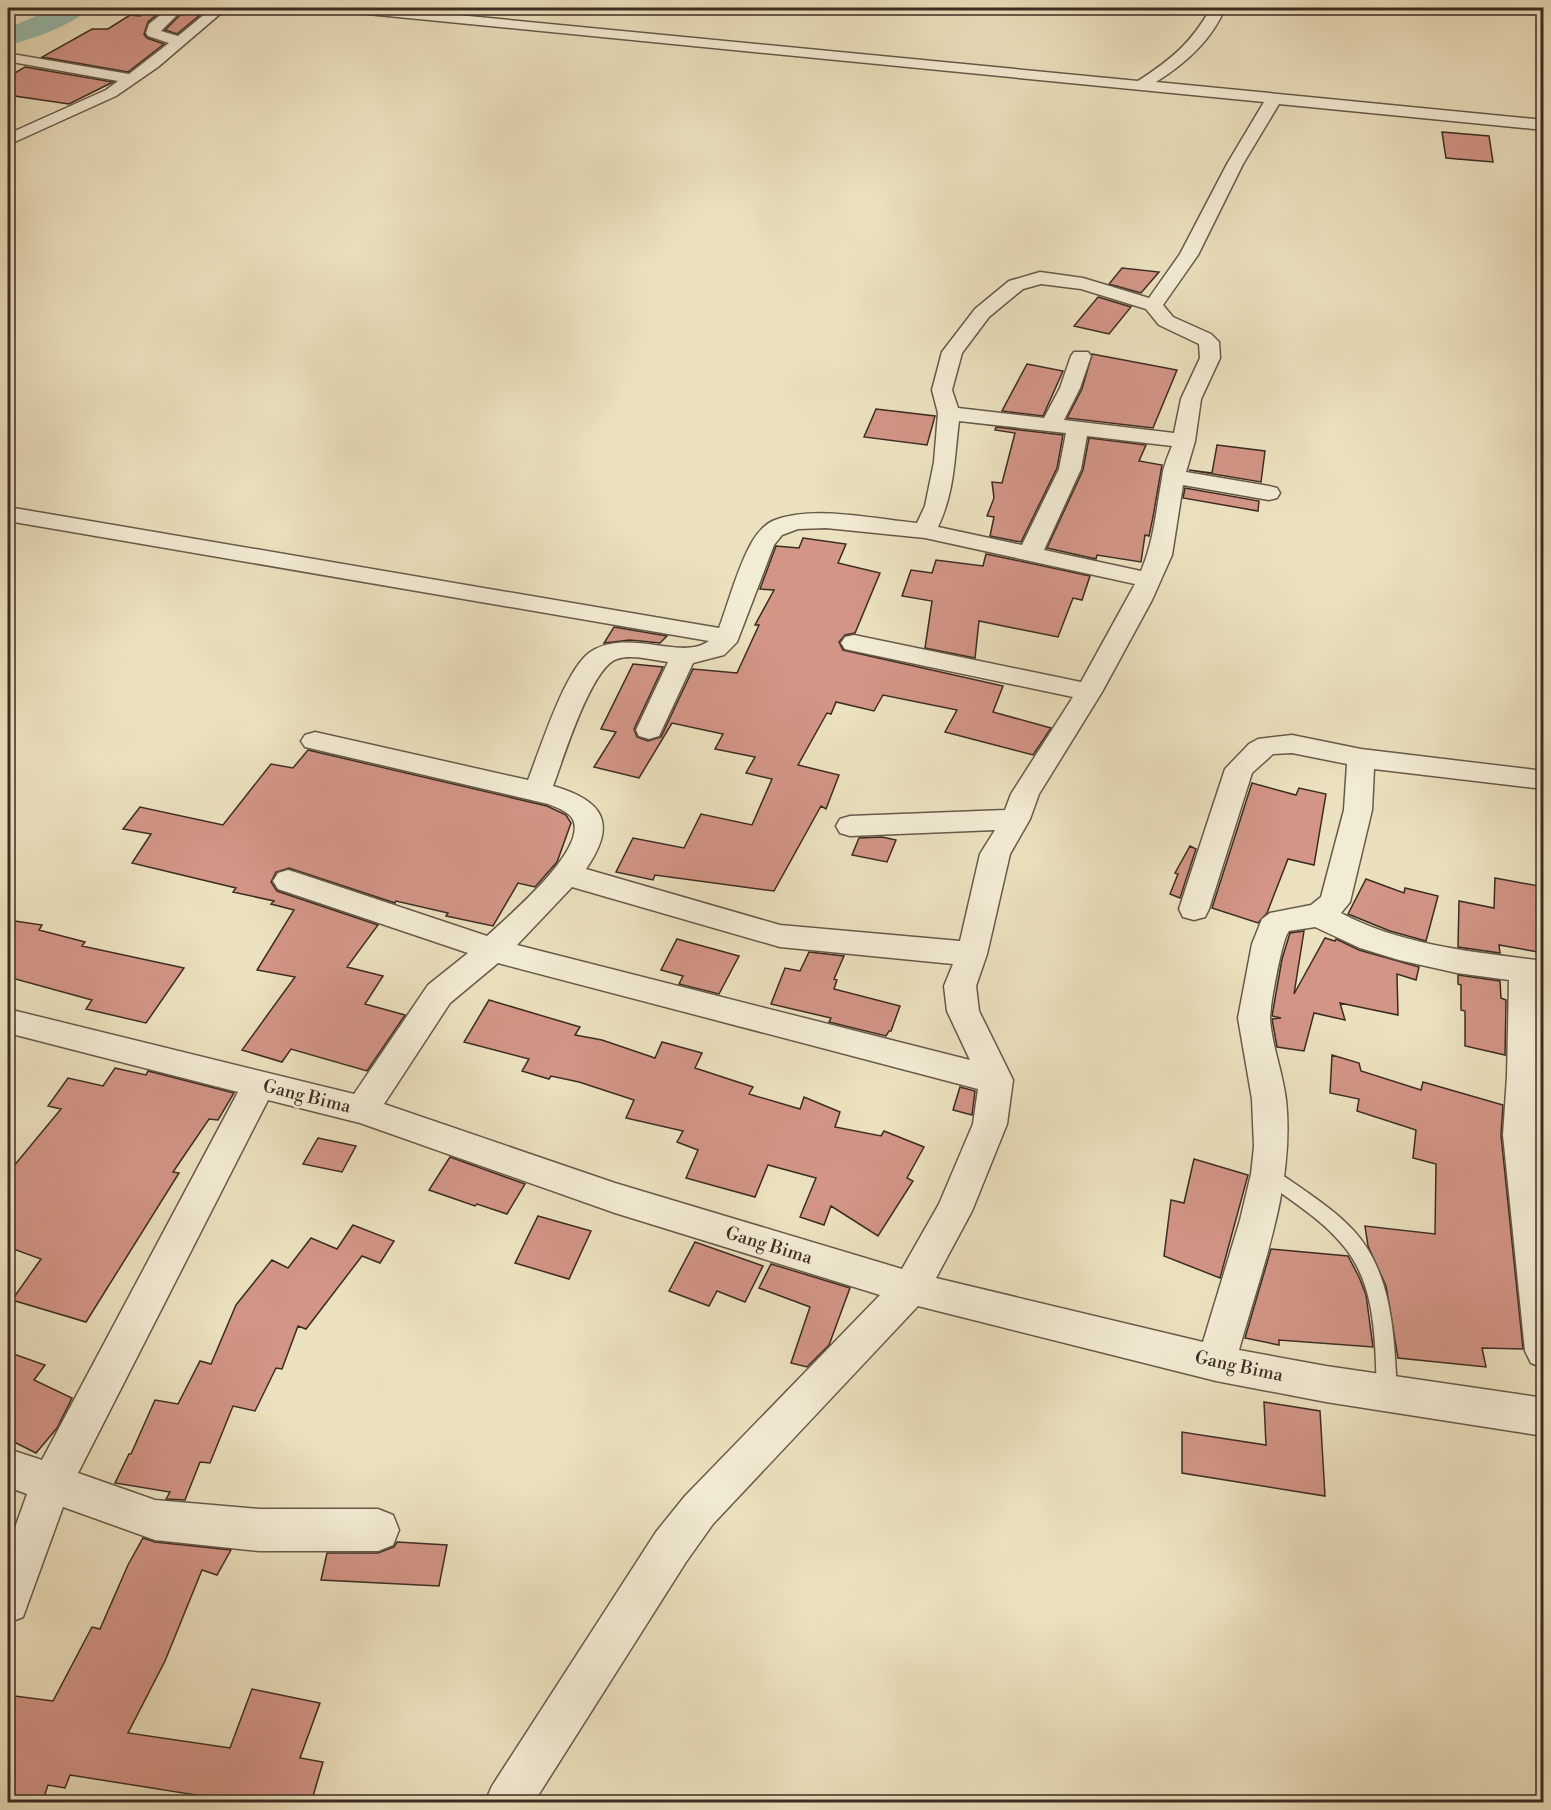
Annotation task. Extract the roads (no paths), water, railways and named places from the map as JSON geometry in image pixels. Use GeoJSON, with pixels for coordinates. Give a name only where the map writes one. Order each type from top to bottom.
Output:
{"type":"FeatureCollection","features":[{"type":"Feature","properties":{"kind":"street"},"geometry":{"type":"LineString","coordinates":[[8,140],[87,105],[132,79],[220,8]]}},
{"type":"Feature","properties":{"kind":"street"},"geometry":{"type":"LineString","coordinates":[[347,8],[1544,125]]}},
{"type":"Feature","properties":{"kind":"street"},"geometry":{"type":"LineString","coordinates":[[1140,86],[1189,52],[1202,38],[1218,8]]}},
{"type":"Feature","properties":{"kind":"street"},"geometry":{"type":"LineString","coordinates":[[176,9],[154,27],[153,33],[179,41]]}},
{"type":"Feature","properties":{"kind":"street"},"geometry":{"type":"LineString","coordinates":[[12,57],[132,79]]}},
{"type":"Feature","properties":{"kind":"street"},"geometry":{"type":"LineString","coordinates":[[1153,305],[1189,255],[1235,164],[1274,99]]}},
{"type":"Feature","properties":{"kind":"street"},"geometry":{"type":"LineString","coordinates":[[508,1803],[671,1547],[699,1510],[911,1288],[954,1211],[990,1124],[996,1080],[963,1011],[960,986],[972,954],[995,854],[1016,819],[1036,776],[1089,692],[1160,555],[1169,513],[1173,476],[1184,441],[1191,399],[1210,358],[1209,342],[1166,321],[1153,305],[1111,291],[1060,279],[1040,278],[1022,282],[982,313],[952,352],[942,390],[949,413],[945,462],[936,506],[925,531]]}},
{"type":"Feature","properties":{"kind":"street"},"geometry":{"type":"LineString","coordinates":[[1050,426],[1070,388],[1082,356]]}},
{"type":"Feature","properties":{"kind":"street"},"geometry":{"type":"LineString","coordinates":[[949,413],[1184,441]]}},
{"type":"Feature","properties":{"kind":"street"},"geometry":{"type":"LineString","coordinates":[[1030,554],[1070,469],[1078,429]]}},
{"type":"Feature","properties":{"kind":"street"},"geometry":{"type":"LineString","coordinates":[[1173,476],[1269,493]]}},
{"type":"Feature","properties":{"kind":"street"},"geometry":{"type":"LineString","coordinates":[[8,514],[728,637]]}},
{"type":"Feature","properties":{"kind":"street"},"geometry":{"type":"LineString","coordinates":[[537,792],[584,676],[598,658],[615,651],[684,655],[710,653],[719,648],[728,637],[763,543],[774,530],[782,525],[826,521],[925,531],[1148,580]]}},
{"type":"Feature","properties":{"kind":"street"},"geometry":{"type":"LineString","coordinates":[[854,643],[1089,692]]}},
{"type":"Feature","properties":{"kind":"street"},"geometry":{"type":"LineString","coordinates":[[649,730],[684,655]]}},
{"type":"Feature","properties":{"kind":"street"},"geometry":{"type":"LineString","coordinates":[[315,741],[537,792],[573,804],[584,813],[589,824],[586,845],[565,874],[492,950],[439,994],[362,1110]]}},
{"type":"Feature","properties":{"kind":"street"},"geometry":{"type":"LineString","coordinates":[[1194,909],[1239,769],[1259,750],[1268,745],[1292,744],[1360,758],[1473,774],[1544,780]]}},
{"type":"Feature","properties":{"kind":"street"},"geometry":{"type":"LineString","coordinates":[[1216,1363],[1258,1220],[1268,1174],[1271,1147],[1269,1099],[1254,1017],[1258,984],[1267,944],[1274,927],[1281,921],[1319,915],[1335,902],[1359,810],[1360,758]]}},
{"type":"Feature","properties":{"kind":"street"},"geometry":{"type":"LineString","coordinates":[[850,826],[1016,819]]}},
{"type":"Feature","properties":{"kind":"street"},"geometry":{"type":"LineString","coordinates":[[565,874],[780,936],[972,954]]}},
{"type":"Feature","properties":{"kind":"street"},"geometry":{"type":"LineString","coordinates":[[288,881],[492,950],[996,1080]]}},
{"type":"Feature","properties":{"kind":"street"},"geometry":{"type":"LineString","coordinates":[[1319,915],[1352,932],[1398,947],[1534,972],[1520,1135],[1544,1351]]}},
{"type":"Feature","properties":{"kind":"street","name":"Gang Bima"},"geometry":{"type":"LineString","coordinates":[[8,1021],[362,1110],[615,1198],[911,1288],[1216,1363],[1326,1384],[1544,1416]]}},
{"type":"Feature","properties":{"kind":"street"},"geometry":{"type":"LineString","coordinates":[[8,1602],[51,1485],[260,1083]]}},
{"type":"Feature","properties":{"kind":"street"},"geometry":{"type":"LineString","coordinates":[[8,1468],[155,1520],[259,1530],[378,1530]]}},
{"type":"Feature","properties":{"kind":"lane"},"geometry":{"type":"LineString","coordinates":[[1268,1174],[1342,1232],[1354,1245],[1363,1261],[1379,1301],[1384,1328],[1387,1392]]}},
{"type":"Feature","properties":{"kind":"waterway"},"geometry":{"type":"LineString","coordinates":[[8,37],[75,8]]}}]}
